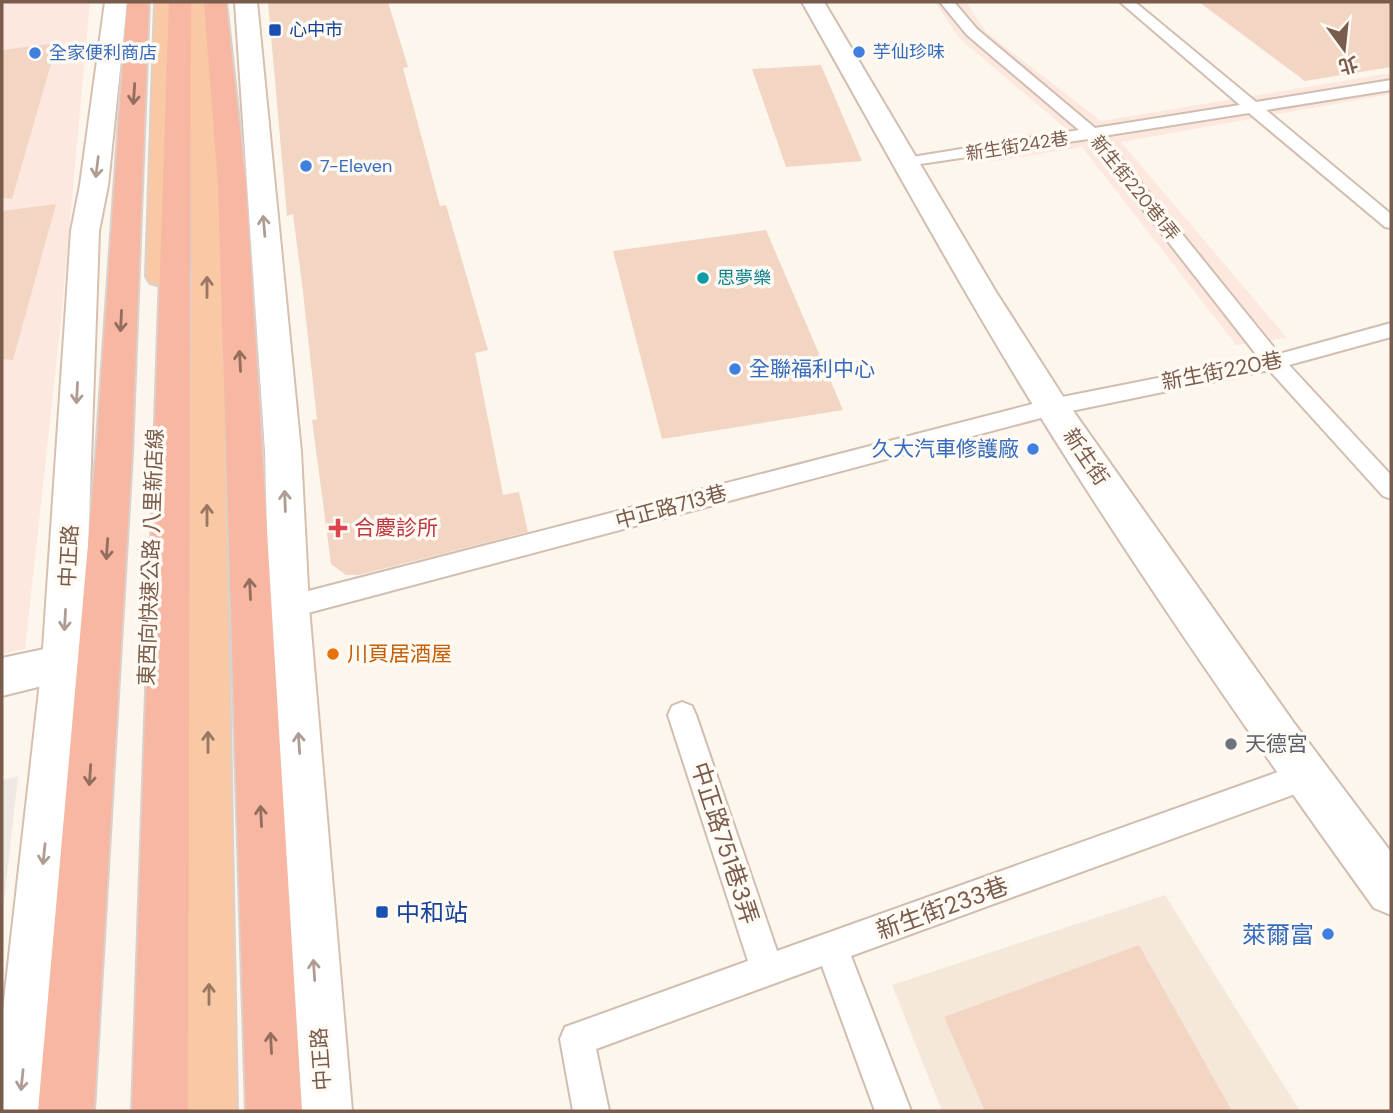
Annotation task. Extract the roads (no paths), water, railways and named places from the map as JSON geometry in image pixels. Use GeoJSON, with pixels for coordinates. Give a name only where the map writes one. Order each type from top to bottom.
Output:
{"type":"FeatureCollection","features":[{"type":"Feature","properties":{"kind":"highway"},"geometry":{"type":"LineString","coordinates":[[66,1111],[114,454],[138,2]]}},
{"type":"Feature","properties":{"kind":"highway","name":"東西向快速公路 八里新店線"},"geometry":{"type":"LineString","coordinates":[[133,1111],[160,300],[166,2]]}},
{"type":"Feature","properties":{"kind":"highway"},"geometry":{"type":"LineString","coordinates":[[160,1111],[180,2]]}},
{"type":"Feature","properties":{"kind":"highway"},"geometry":{"type":"LineString","coordinates":[[200,2],[207,273],[209,1111]]}},
{"type":"Feature","properties":{"kind":"highway"},"geometry":{"type":"LineString","coordinates":[[215,2],[232,184],[274,1111]]}},
{"type":"Feature","properties":{"kind":"main road","name":"中正路"},"geometry":{"type":"LineString","coordinates":[[19,1111],[63,664],[85,231],[89,198],[94,185],[116,2]]}},
{"type":"Feature","properties":{"kind":"main road","name":"中正路"},"geometry":{"type":"LineString","coordinates":[[246,2],[283,452],[289,607],[324,1111]]}},
{"type":"Feature","properties":{"kind":"main road","name":"新生街"},"geometry":{"type":"LineString","coordinates":[[813,2],[981,293],[1052,407],[1307,776],[1391,891]]}},
{"type":"Feature","properties":{"kind":"main road"},"geometry":{"type":"LineString","coordinates":[[2,677],[63,664]]}},
{"type":"Feature","properties":{"kind":"lane","name":"新生街220巷1弄"},"geometry":{"type":"LineString","coordinates":[[947,2],[972,32],[1093,134],[1274,362],[1391,490]]}},
{"type":"Feature","properties":{"kind":"lane"},"geometry":{"type":"LineString","coordinates":[[1127,2],[1391,223]]}},
{"type":"Feature","properties":{"kind":"lane","name":"新生街242巷"},"geometry":{"type":"LineString","coordinates":[[906,163],[1391,85]]}},
{"type":"Feature","properties":{"kind":"lane","name":"新生街220巷"},"geometry":{"type":"LineString","coordinates":[[1052,407],[1274,362],[1391,330]]}},
{"type":"Feature","properties":{"kind":"lane","name":"中正路713巷"},"geometry":{"type":"LineString","coordinates":[[289,607],[1052,407]]}},
{"type":"Feature","properties":{"kind":"lane","name":"中正路751巷3弄"},"geometry":{"type":"LineString","coordinates":[[682,715],[767,970]]}},
{"type":"Feature","properties":{"kind":"lane","name":"新生街233巷"},"geometry":{"type":"LineString","coordinates":[[591,1111],[577,1038],[1307,776]]}},
{"type":"Feature","properties":{"kind":"lane"},"geometry":{"type":"LineString","coordinates":[[831,947],[893,1111]]}},
{"type":"Feature","properties":{"kind":"place","name":"心中市"},"geometry":{"type":"Point","coordinates":[275,30]}},
{"type":"Feature","properties":{"kind":"place","name":"芋仙珍味"},"geometry":{"type":"Point","coordinates":[859,52]}},
{"type":"Feature","properties":{"kind":"place","name":"全家便利商店"},"geometry":{"type":"Point","coordinates":[35,53]}},
{"type":"Feature","properties":{"kind":"place","name":"7-Eleven"},"geometry":{"type":"Point","coordinates":[306,166]}},
{"type":"Feature","properties":{"kind":"place","name":"思夢樂"},"geometry":{"type":"Point","coordinates":[703,278]}},
{"type":"Feature","properties":{"kind":"place","name":"全聯福利中心"},"geometry":{"type":"Point","coordinates":[735,369]}},
{"type":"Feature","properties":{"kind":"place","name":"久大汽車修護廠"},"geometry":{"type":"Point","coordinates":[1033,449]}},
{"type":"Feature","properties":{"kind":"place","name":"合慶診所"},"geometry":{"type":"Point","coordinates":[338,528]}},
{"type":"Feature","properties":{"kind":"place","name":"川頁居酒屋"},"geometry":{"type":"Point","coordinates":[333,654]}},
{"type":"Feature","properties":{"kind":"place","name":"天德宮"},"geometry":{"type":"Point","coordinates":[1231,744]}},
{"type":"Feature","properties":{"kind":"place","name":"中和站"},"geometry":{"type":"Point","coordinates":[382,912]}},
{"type":"Feature","properties":{"kind":"place","name":"萊爾富"},"geometry":{"type":"Point","coordinates":[1328,934]}}]}
